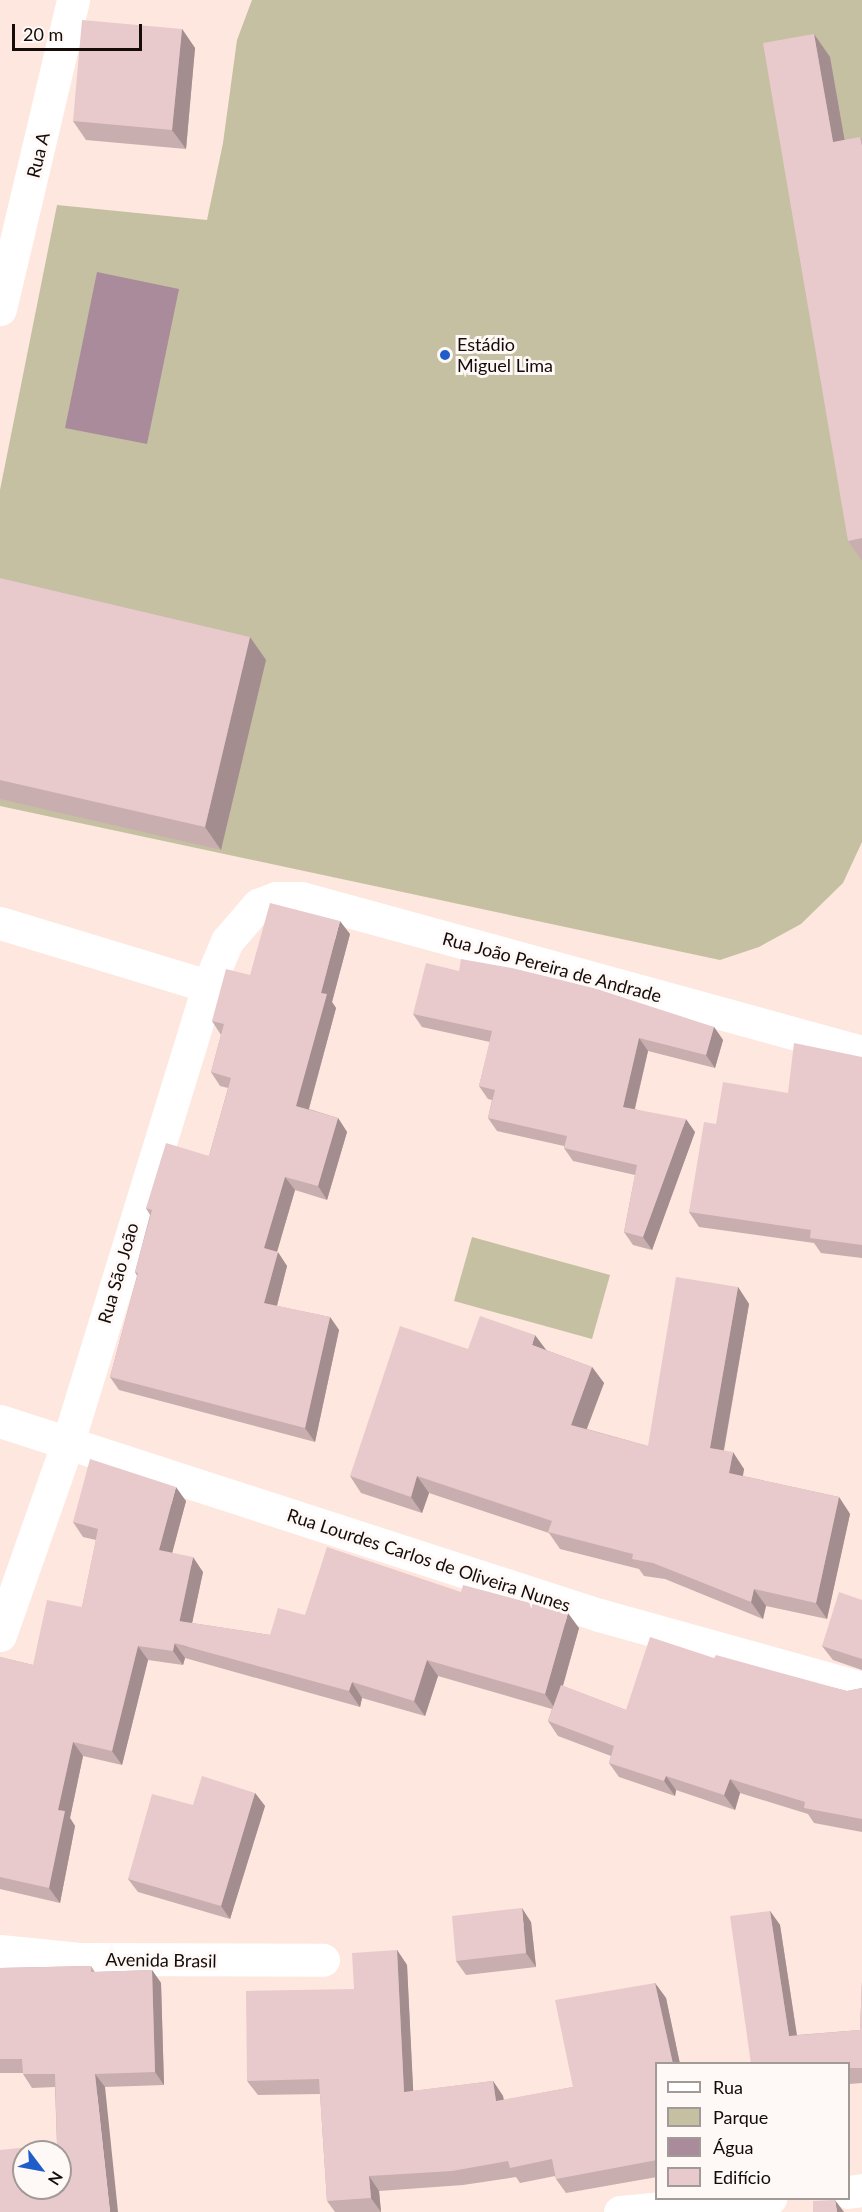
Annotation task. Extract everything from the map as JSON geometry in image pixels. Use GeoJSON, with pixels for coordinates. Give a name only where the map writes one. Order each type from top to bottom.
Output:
{"type":"FeatureCollection","features":[{"type":"Feature","properties":{"kind":"street","name":"Rua A"},"geometry":{"type":"LineString","coordinates":[[0,309],[73,0]]}},
{"type":"Feature","properties":{"kind":"street","name":"Rua João Pereira de Andrade"},"geometry":{"type":"LineString","coordinates":[[245,917],[258,905],[276,898],[301,898],[862,1052]]}},
{"type":"Feature","properties":{"kind":"street","name":"Rua São João"},"geometry":{"type":"LineString","coordinates":[[0,1635],[68,1442],[208,986],[227,941],[245,917]]}},
{"type":"Feature","properties":{"kind":"street"},"geometry":{"type":"LineString","coordinates":[[0,923],[208,986]]}},
{"type":"Feature","properties":{"kind":"street","name":"Rua Lourdes Carlos de Oliveira Nunes"},"geometry":{"type":"LineString","coordinates":[[0,1422],[68,1442],[599,1615],[862,1688]]}},
{"type":"Feature","properties":{"kind":"street","name":"Avenida Brasil"},"geometry":{"type":"LineString","coordinates":[[0,1951],[80,1959],[323,1960]]}},
{"type":"Feature","properties":{"kind":"street"},"geometry":{"type":"LineString","coordinates":[[620,2212],[758,2200]]}},
{"type":"Feature","properties":{"kind":"green space","name":"Estádio Miguel Lima"},"geometry":{"type":"Polygon","coordinates":[[[252,0],[862,0],[862,842],[843,883],[801,924],[759,947],[720,960],[0,806],[0,490],[57,205],[207,220],[223,143],[237,40],[252,0]]]}},
{"type":"Feature","properties":{"kind":"green space"},"geometry":{"type":"Polygon","coordinates":[[[472,1237],[610,1275],[592,1339],[454,1301],[472,1237]]]}},
{"type":"Feature","properties":{"kind":"water"},"geometry":{"type":"Polygon","coordinates":[[[97,272],[179,289],[147,444],[65,428],[97,272]]]}},
{"type":"Feature","properties":{"kind":"building"},"geometry":{"type":"Polygon","coordinates":[[[82,20],[182,29],[172,130],[73,121],[82,20]]]}},
{"type":"Feature","properties":{"kind":"building"},"geometry":{"type":"Polygon","coordinates":[[[814,34],[833,142],[860,137],[862,146],[862,538],[848,541],[763,43],[814,34]]]}},
{"type":"Feature","properties":{"kind":"building"},"geometry":{"type":"Polygon","coordinates":[[[0,578],[250,637],[205,827],[0,780],[0,578]]]}},
{"type":"Feature","properties":{"kind":"building"},"geometry":{"type":"Polygon","coordinates":[[[270,903],[340,921],[321,993],[327,994],[296,1106],[338,1118],[318,1186],[285,1177],[264,1248],[278,1252],[264,1303],[330,1317],[305,1428],[110,1377],[152,1210],[146,1208],[166,1143],[209,1156],[231,1078],[211,1072],[224,1024],[212,1021],[226,969],[250,975],[270,903]]]}},
{"type":"Feature","properties":{"kind":"building"},"geometry":{"type":"Polygon","coordinates":[[[461,959],[512,968],[594,988],[714,1027],[706,1055],[639,1038],[623,1107],[686,1119],[643,1237],[624,1232],[637,1165],[564,1148],[567,1136],[488,1118],[495,1090],[479,1086],[492,1031],[413,1014],[426,963],[459,971],[461,959]]]}},
{"type":"Feature","properties":{"kind":"building"},"geometry":{"type":"Polygon","coordinates":[[[794,1043],[862,1057],[862,1245],[810,1238],[811,1230],[689,1212],[704,1122],[716,1124],[723,1082],[788,1093],[794,1043]]]}},
{"type":"Feature","properties":{"kind":"building"},"geometry":{"type":"Polygon","coordinates":[[[676,1277],[738,1287],[710,1448],[733,1452],[729,1473],[839,1497],[816,1603],[754,1589],[751,1602],[653,1563],[632,1559],[633,1554],[548,1532],[552,1521],[417,1476],[411,1497],[350,1476],[400,1326],[468,1349],[480,1316],[535,1335],[532,1345],[592,1367],[571,1425],[648,1446],[676,1277]]]}},
{"type":"Feature","properties":{"kind":"building"},"geometry":{"type":"Polygon","coordinates":[[[90,1459],[176,1487],[159,1550],[193,1557],[173,1651],[138,1646],[112,1751],[73,1742],[58,1810],[65,1811],[49,1888],[0,1877],[0,1657],[33,1665],[47,1600],[82,1607],[98,1529],[73,1522],[90,1459]]]}},
{"type":"Feature","properties":{"kind":"building"},"geometry":{"type":"Polygon","coordinates":[[[327,1547],[461,1592],[463,1585],[568,1613],[545,1694],[427,1660],[414,1701],[352,1682],[349,1691],[174,1643],[179,1621],[270,1635],[278,1608],[305,1615],[327,1547]]]}},
{"type":"Feature","properties":{"kind":"building"},"geometry":{"type":"Polygon","coordinates":[[[839,1592],[862,1600],[862,1659],[822,1646],[839,1592]]]}},
{"type":"Feature","properties":{"kind":"building"},"geometry":{"type":"Polygon","coordinates":[[[650,1637],[714,1658],[716,1655],[847,1691],[862,1688],[862,1819],[804,1808],[805,1802],[730,1779],[724,1795],[666,1776],[664,1781],[609,1763],[614,1746],[548,1721],[561,1685],[626,1710],[650,1637]]]}},
{"type":"Feature","properties":{"kind":"building"},"geometry":{"type":"Polygon","coordinates":[[[202,1776],[255,1793],[221,1906],[128,1879],[152,1794],[193,1805],[202,1776]]]}},
{"type":"Feature","properties":{"kind":"building"},"geometry":{"type":"Polygon","coordinates":[[[522,1908],[526,1953],[456,1961],[452,1916],[522,1908]]]}},
{"type":"Feature","properties":{"kind":"building"},"geometry":{"type":"Polygon","coordinates":[[[770,1911],[789,2036],[860,2030],[862,1981],[862,2068],[850,2068],[850,2062],[751,2062],[730,1916],[770,1911]]]}},
{"type":"Feature","properties":{"kind":"building"},"geometry":{"type":"Polygon","coordinates":[[[397,1950],[404,2092],[493,2081],[496,2101],[573,2087],[555,2000],[655,1983],[673,2062],[655,2062],[655,2160],[556,2179],[552,2159],[510,2168],[508,2161],[452,2171],[369,2176],[371,2198],[327,2201],[319,2079],[247,2081],[246,1991],[354,1989],[352,1953],[397,1950]]]}},
{"type":"Feature","properties":{"kind":"building"},"geometry":{"type":"Polygon","coordinates":[[[91,1966],[91,1972],[152,1970],[155,2072],[95,2074],[110,2212],[0,2212],[0,2150],[12,2149],[12,2200],[72,2200],[72,2140],[57,2140],[55,2074],[23,2074],[22,2059],[0,2059],[0,1968],[91,1966]]]}},
{"type":"Feature","properties":{"kind":"building"},"geometry":{"type":"Polygon","coordinates":[[[835,2200],[837,2212],[813,2212],[813,2201],[835,2200]]]}},
{"type":"Feature","properties":{"kind":"place","name":"Estádio Miguel Lima"},"geometry":{"type":"Point","coordinates":[445,355]}}]}
